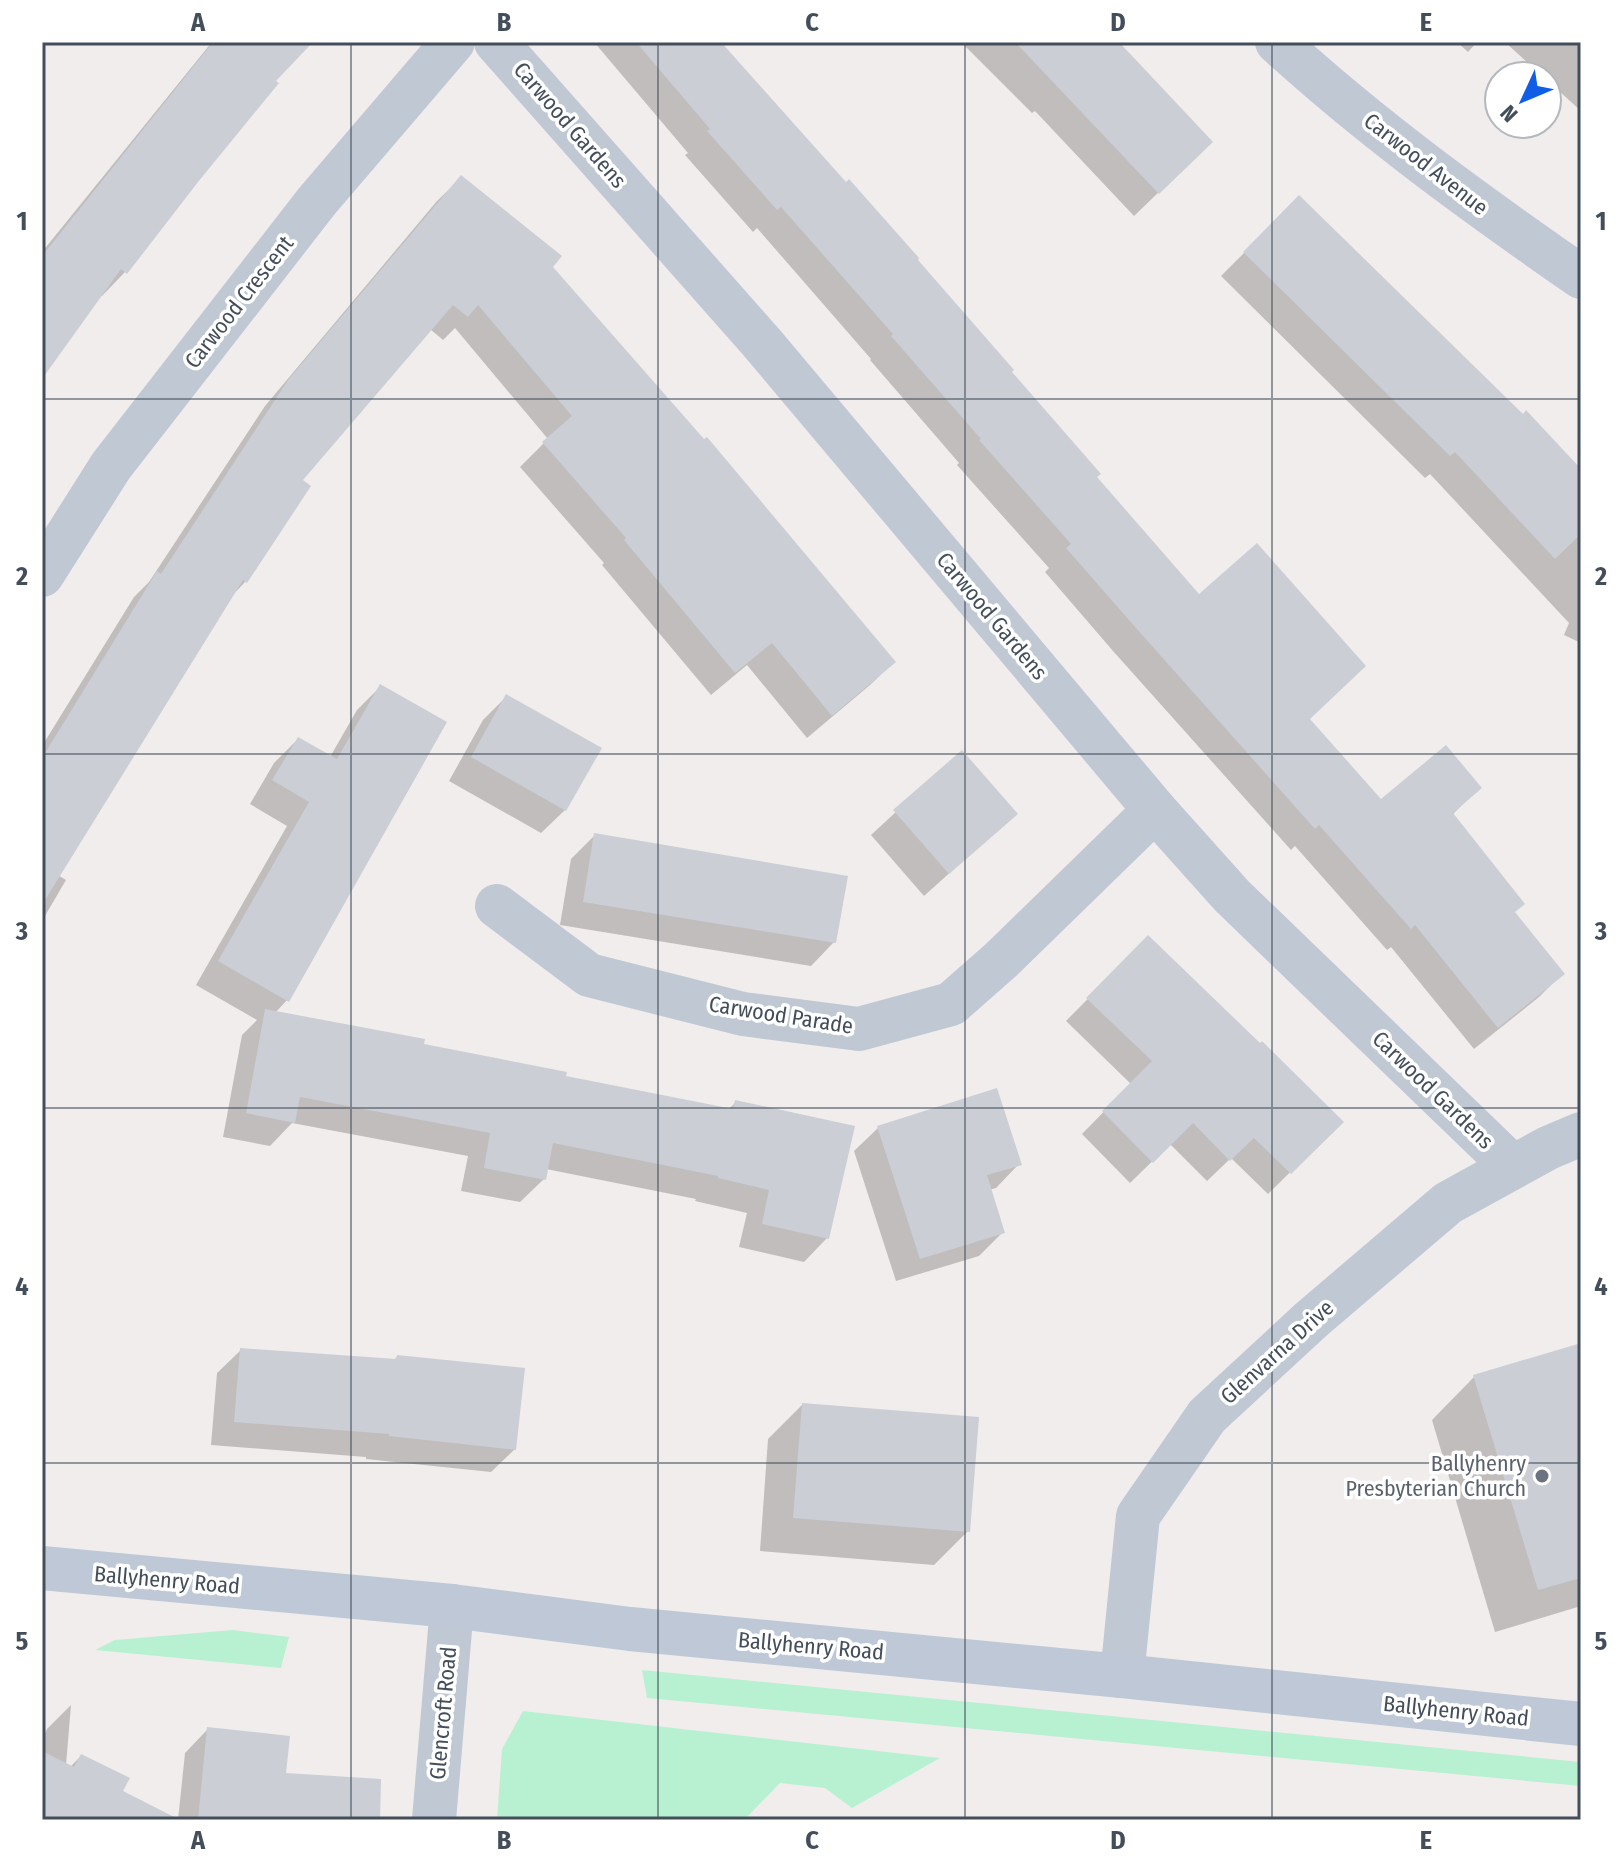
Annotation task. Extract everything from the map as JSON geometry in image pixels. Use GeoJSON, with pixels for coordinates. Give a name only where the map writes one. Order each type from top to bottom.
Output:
{"type":"FeatureCollection","features":[{"type":"Feature","properties":{"kind":"main road","name":"Ballyhenry Road"},"geometry":{"type":"LineString","coordinates":[[42,1568],[452,1606],[630,1629],[1581,1724]]}},
{"type":"Feature","properties":{"kind":"street","name":"Carwood Crescent"},"geometry":{"type":"LineString","coordinates":[[42,575],[111,466],[317,201],[453,42]]}},
{"type":"Feature","properties":{"kind":"street","name":"Carwood Gardens"},"geometry":{"type":"LineString","coordinates":[[496,42],[762,343],[1155,810],[1232,896],[1513,1167]]}},
{"type":"Feature","properties":{"kind":"street","name":"Carwood Avenue"},"geometry":{"type":"LineString","coordinates":[[1277,42],[1324,84],[1461,194],[1581,277]]}},
{"type":"Feature","properties":{"kind":"street","name":"Carwood Parade"},"geometry":{"type":"LineString","coordinates":[[497,906],[589,975],[743,1014],[859,1029],[951,1004],[1001,960],[1155,810]]}},
{"type":"Feature","properties":{"kind":"street","name":"Glenvarna Drive"},"geometry":{"type":"LineString","coordinates":[[1122,1676],[1138,1516],[1207,1416],[1312,1319],[1448,1203],[1548,1148],[1581,1134]]}},
{"type":"Feature","properties":{"kind":"street","name":"Glencroft Road"},"geometry":{"type":"LineString","coordinates":[[434,1820],[452,1606]]}},
{"type":"Feature","properties":{"kind":"green space"},"geometry":{"type":"Polygon","coordinates":[[[233,1630],[289,1637],[281,1668],[95,1650],[115,1640],[233,1630]]]}},
{"type":"Feature","properties":{"kind":"green space"},"geometry":{"type":"Polygon","coordinates":[[[642,1670],[1581,1762],[1581,1786],[647,1698],[642,1670]]]}},
{"type":"Feature","properties":{"kind":"green space"},"geometry":{"type":"Polygon","coordinates":[[[523,1711],[940,1758],[852,1808],[825,1788],[780,1783],[744,1820],[497,1820],[502,1749],[523,1711]]]}},
{"type":"Feature","properties":{"kind":"building"},"geometry":{"type":"Polygon","coordinates":[[[213,42],[313,42],[276,81],[279,83],[127,274],[121,269],[42,379],[42,256],[213,42]]]}},
{"type":"Feature","properties":{"kind":"building"},"geometry":{"type":"Polygon","coordinates":[[[636,42],[721,42],[846,182],[849,179],[919,258],[1101,474],[1097,477],[1199,594],[1257,543],[1366,666],[1310,719],[1381,799],[1446,745],[1482,788],[1453,813],[1525,904],[1515,912],[1565,974],[1498,1028],[1415,925],[1411,929],[1319,825],[1315,829],[1066,548],[1071,544],[979,440],[891,336],[893,334],[781,207],[777,210],[707,131],[710,129],[636,42]]]}},
{"type":"Feature","properties":{"kind":"building"},"geometry":{"type":"Polygon","coordinates":[[[1015,42],[1119,42],[1213,142],[1159,194],[1015,42]]]}},
{"type":"Feature","properties":{"kind":"building"},"geometry":{"type":"Polygon","coordinates":[[[461,175],[562,256],[553,267],[704,439],[707,437],[896,662],[832,716],[772,643],[735,673],[624,540],[626,538],[542,442],[572,416],[478,305],[468,317],[453,305],[303,480],[311,486],[247,583],[243,580],[42,905],[42,758],[157,571],[161,574],[288,380],[461,175]]]}},
{"type":"Feature","properties":{"kind":"building"},"geometry":{"type":"Polygon","coordinates":[[[1299,195],[1523,414],[1526,410],[1581,469],[1581,534],[1555,559],[1455,452],[1450,456],[1243,252],[1299,195]]]}},
{"type":"Feature","properties":{"kind":"building"},"geometry":{"type":"Polygon","coordinates":[[[380,684],[447,722],[289,1002],[218,961],[309,802],[272,780],[298,737],[337,759],[380,684]]]}},
{"type":"Feature","properties":{"kind":"building"},"geometry":{"type":"Polygon","coordinates":[[[506,694],[602,748],[566,811],[471,757],[506,694]]]}},
{"type":"Feature","properties":{"kind":"building"},"geometry":{"type":"Polygon","coordinates":[[[962,750],[1018,814],[949,874],[893,810],[962,750]]]}},
{"type":"Feature","properties":{"kind":"building"},"geometry":{"type":"Polygon","coordinates":[[[594,833],[848,876],[836,943],[583,902],[594,833]]]}},
{"type":"Feature","properties":{"kind":"building"},"geometry":{"type":"Polygon","coordinates":[[[1148,935],[1344,1122],[1291,1174],[1254,1138],[1230,1161],[1193,1123],[1153,1163],[1102,1111],[1152,1061],[1086,998],[1148,935]]]}},
{"type":"Feature","properties":{"kind":"building"},"geometry":{"type":"Polygon","coordinates":[[[265,1009],[425,1039],[424,1044],[567,1072],[566,1076],[733,1109],[735,1100],[855,1126],[829,1239],[762,1224],[769,1190],[718,1176],[553,1143],[546,1180],[484,1168],[490,1133],[300,1097],[295,1123],[246,1113],[265,1009]]]}},
{"type":"Feature","properties":{"kind":"building"},"geometry":{"type":"Polygon","coordinates":[[[997,1088],[1022,1165],[987,1175],[1005,1233],[920,1259],[877,1126],[997,1088]]]}},
{"type":"Feature","properties":{"kind":"building","name":"Ballyhenry Presbyterian Church"},"geometry":{"type":"Polygon","coordinates":[[[1581,1343],[1581,1578],[1538,1590],[1473,1375],[1581,1343]]]}},
{"type":"Feature","properties":{"kind":"building"},"geometry":{"type":"Polygon","coordinates":[[[240,1348],[396,1359],[397,1355],[525,1368],[516,1450],[389,1434],[234,1422],[240,1348]]]}},
{"type":"Feature","properties":{"kind":"building"},"geometry":{"type":"Polygon","coordinates":[[[802,1403],[979,1417],[970,1532],[793,1518],[802,1403]]]}},
{"type":"Feature","properties":{"kind":"building"},"geometry":{"type":"Polygon","coordinates":[[[207,1727],[290,1736],[286,1773],[381,1779],[380,1820],[198,1820],[207,1727]]]}},
{"type":"Feature","properties":{"kind":"building"},"geometry":{"type":"Polygon","coordinates":[[[42,1751],[74,1767],[81,1754],[130,1778],[123,1791],[180,1820],[42,1820],[42,1751]]]}},
{"type":"Feature","properties":{"kind":"place","name":"Ballyhenry Presbyterian Church"},"geometry":{"type":"Point","coordinates":[1542,1476]}}]}
